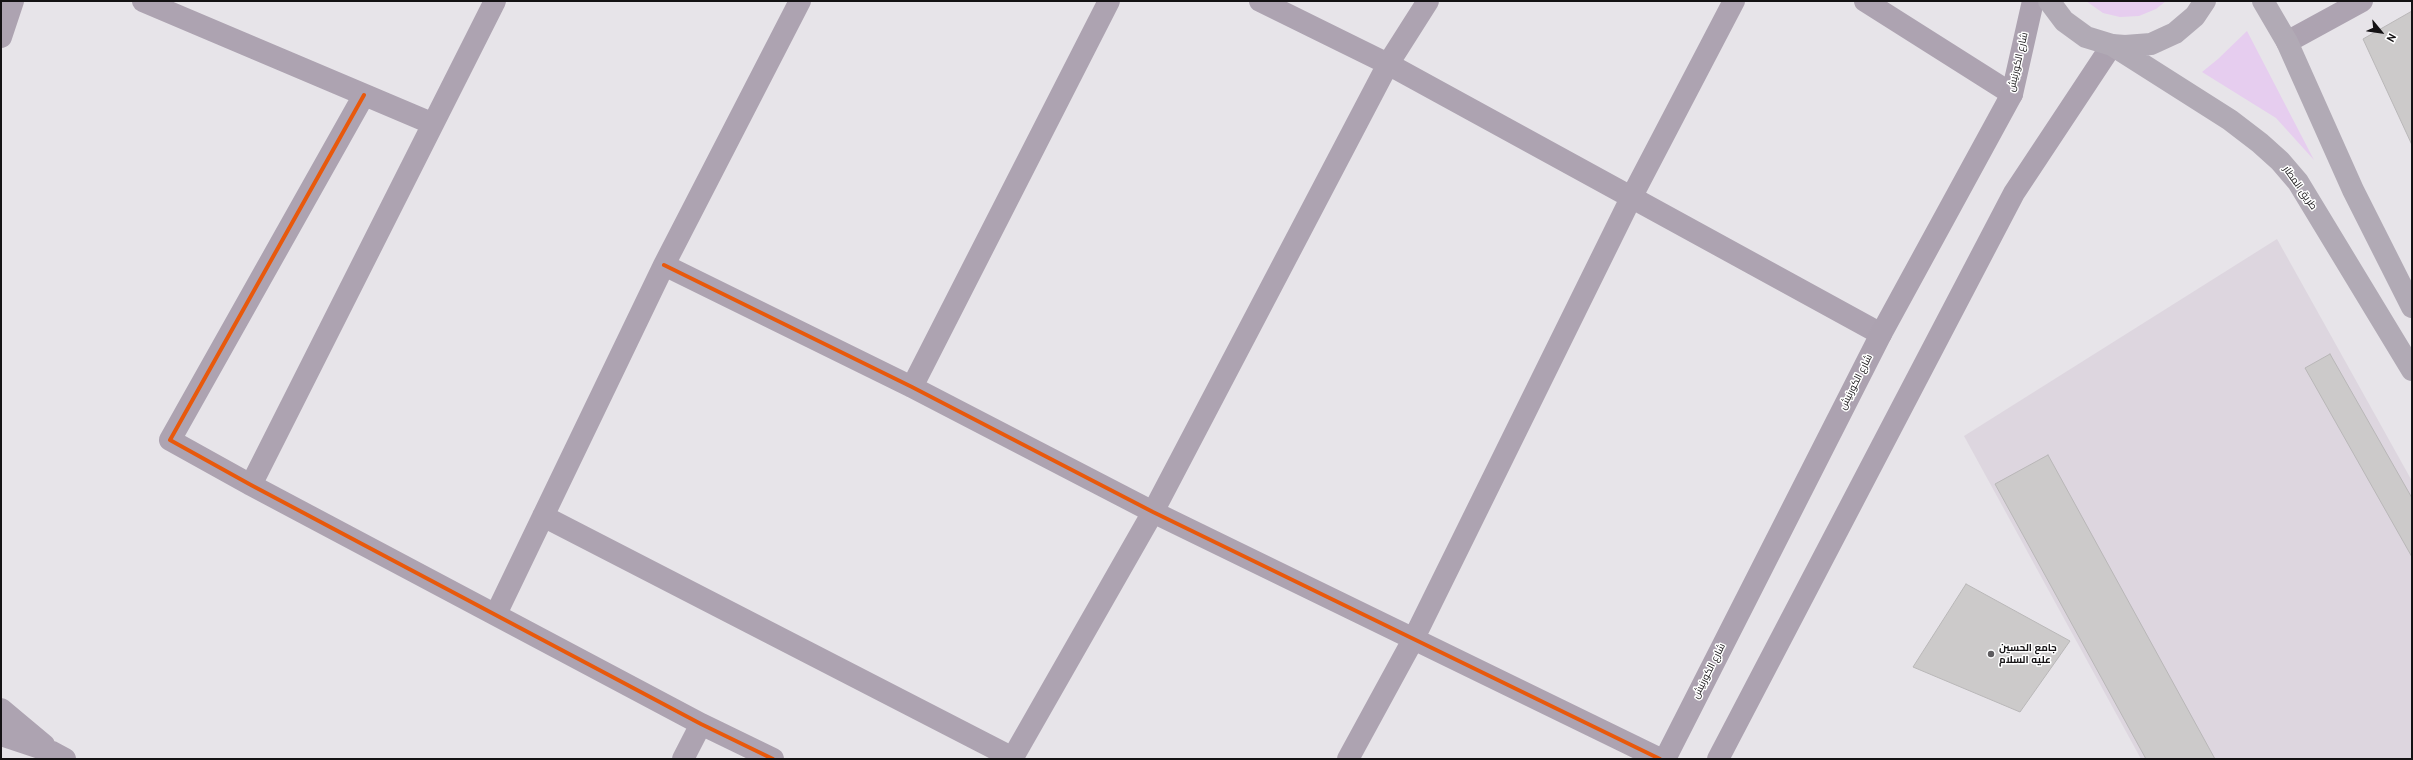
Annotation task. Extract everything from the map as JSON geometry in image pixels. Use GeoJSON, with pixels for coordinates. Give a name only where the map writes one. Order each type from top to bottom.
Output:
{"type":"FeatureCollection","features":[{"type":"Feature","properties":{"kind":"highway"},"geometry":{"type":"LineString","coordinates":[[2049,1],[2064,21],[2074,30],[2092,39],[2112,45],[2138,46],[2163,39],[2186,25],[2205,1]]}},
{"type":"Feature","properties":{"kind":"highway"},"geometry":{"type":"LineString","coordinates":[[2263,1],[2287,42],[2353,190],[2412,306]]}},
{"type":"Feature","properties":{"kind":"highway","name":"طريق المطار"},"geometry":{"type":"LineString","coordinates":[[2112,45],[2230,120],[2260,143],[2280,161],[2298,182],[2412,370]]}},
{"type":"Feature","properties":{"kind":"street"},"geometry":{"type":"LineString","coordinates":[[1,37],[13,1]]}},
{"type":"Feature","properties":{"kind":"street"},"geometry":{"type":"LineString","coordinates":[[143,1],[431,123]]}},
{"type":"Feature","properties":{"kind":"street"},"geometry":{"type":"LineString","coordinates":[[251,485],[431,123],[495,1]]}},
{"type":"Feature","properties":{"kind":"street"},"geometry":{"type":"LineString","coordinates":[[496,614],[664,265],[800,1]]}},
{"type":"Feature","properties":{"kind":"street"},"geometry":{"type":"LineString","coordinates":[[912,388],[1109,1]]}},
{"type":"Feature","properties":{"kind":"street"},"geometry":{"type":"LineString","coordinates":[[1260,1],[1388,64],[1630,198],[1881,334]]}},
{"type":"Feature","properties":{"kind":"street"},"geometry":{"type":"LineString","coordinates":[[543,516],[1013,759],[1153,512],[1388,64],[1428,1]]}},
{"type":"Feature","properties":{"kind":"street"},"geometry":{"type":"LineString","coordinates":[[1348,759],[1414,638],[1630,198],[1734,1]]}},
{"type":"Feature","properties":{"kind":"street"},"geometry":{"type":"LineString","coordinates":[[1865,1],[2012,94]]}},
{"type":"Feature","properties":{"kind":"street","name":"شارع الكورنيش"},"geometry":{"type":"LineString","coordinates":[[1664,759],[1881,334],[2012,94],[2033,1]]}},
{"type":"Feature","properties":{"kind":"street"},"geometry":{"type":"LineString","coordinates":[[2287,42],[2362,1]]}},
{"type":"Feature","properties":{"kind":"street"},"geometry":{"type":"LineString","coordinates":[[1718,759],[2014,193],[2112,45]]}},
{"type":"Feature","properties":{"kind":"street"},"geometry":{"type":"LineString","coordinates":[[364,95],[170,440],[251,485],[701,724],[773,759]]}},
{"type":"Feature","properties":{"kind":"street"},"geometry":{"type":"LineString","coordinates":[[664,265],[912,388],[1153,512],[1660,759]]}},
{"type":"Feature","properties":{"kind":"street"},"geometry":{"type":"LineString","coordinates":[[1,709],[59,756]]}},
{"type":"Feature","properties":{"kind":"street"},"geometry":{"type":"LineString","coordinates":[[683,759],[701,724]]}},
{"type":"Feature","properties":{"kind":"street"},"geometry":{"type":"LineString","coordinates":[[1,735],[59,756]]}},
{"type":"Feature","properties":{"kind":"shaded area"},"geometry":{"type":"Polygon","coordinates":[[[2086,1],[2166,1],[2156,9],[2139,16],[2120,17],[2103,13],[2086,1]]]}},
{"type":"Feature","properties":{"kind":"shaded area"},"geometry":{"type":"Polygon","coordinates":[[[2247,31],[2314,160],[2276,118],[2202,72],[2247,31]]]}},
{"type":"Feature","properties":{"kind":"shaded area"},"geometry":{"type":"Polygon","coordinates":[[[2277,239],[2412,481],[2412,759],[2141,759],[1964,436],[2277,239]]]}},
{"type":"Feature","properties":{"kind":"building"},"geometry":{"type":"Polygon","coordinates":[[[2412,11],[2412,145],[2363,39],[2412,11]]]}},
{"type":"Feature","properties":{"kind":"building"},"geometry":{"type":"Polygon","coordinates":[[[2330,354],[2412,498],[2412,557],[2305,368],[2330,354]]]}},
{"type":"Feature","properties":{"kind":"building"},"geometry":{"type":"Polygon","coordinates":[[[2048,455],[2215,759],[2146,759],[1995,484],[2048,455]]]}},
{"type":"Feature","properties":{"kind":"building","name":"جامع الحسين عليه السلام"},"geometry":{"type":"Polygon","coordinates":[[[1966,584],[2070,641],[2020,712],[1913,667],[1966,584]]]}},
{"type":"Feature","properties":{"kind":"cycle path"},"geometry":{"type":"LineString","coordinates":[[364,95],[170,440],[251,485],[701,724],[773,759]]}},
{"type":"Feature","properties":{"kind":"cycle path"},"geometry":{"type":"LineString","coordinates":[[664,265],[912,387],[1153,512],[1660,759]]}},
{"type":"Feature","properties":{"kind":"place","name":"جامع الحسين عليه السلام"},"geometry":{"type":"Point","coordinates":[1991,654]}}]}
